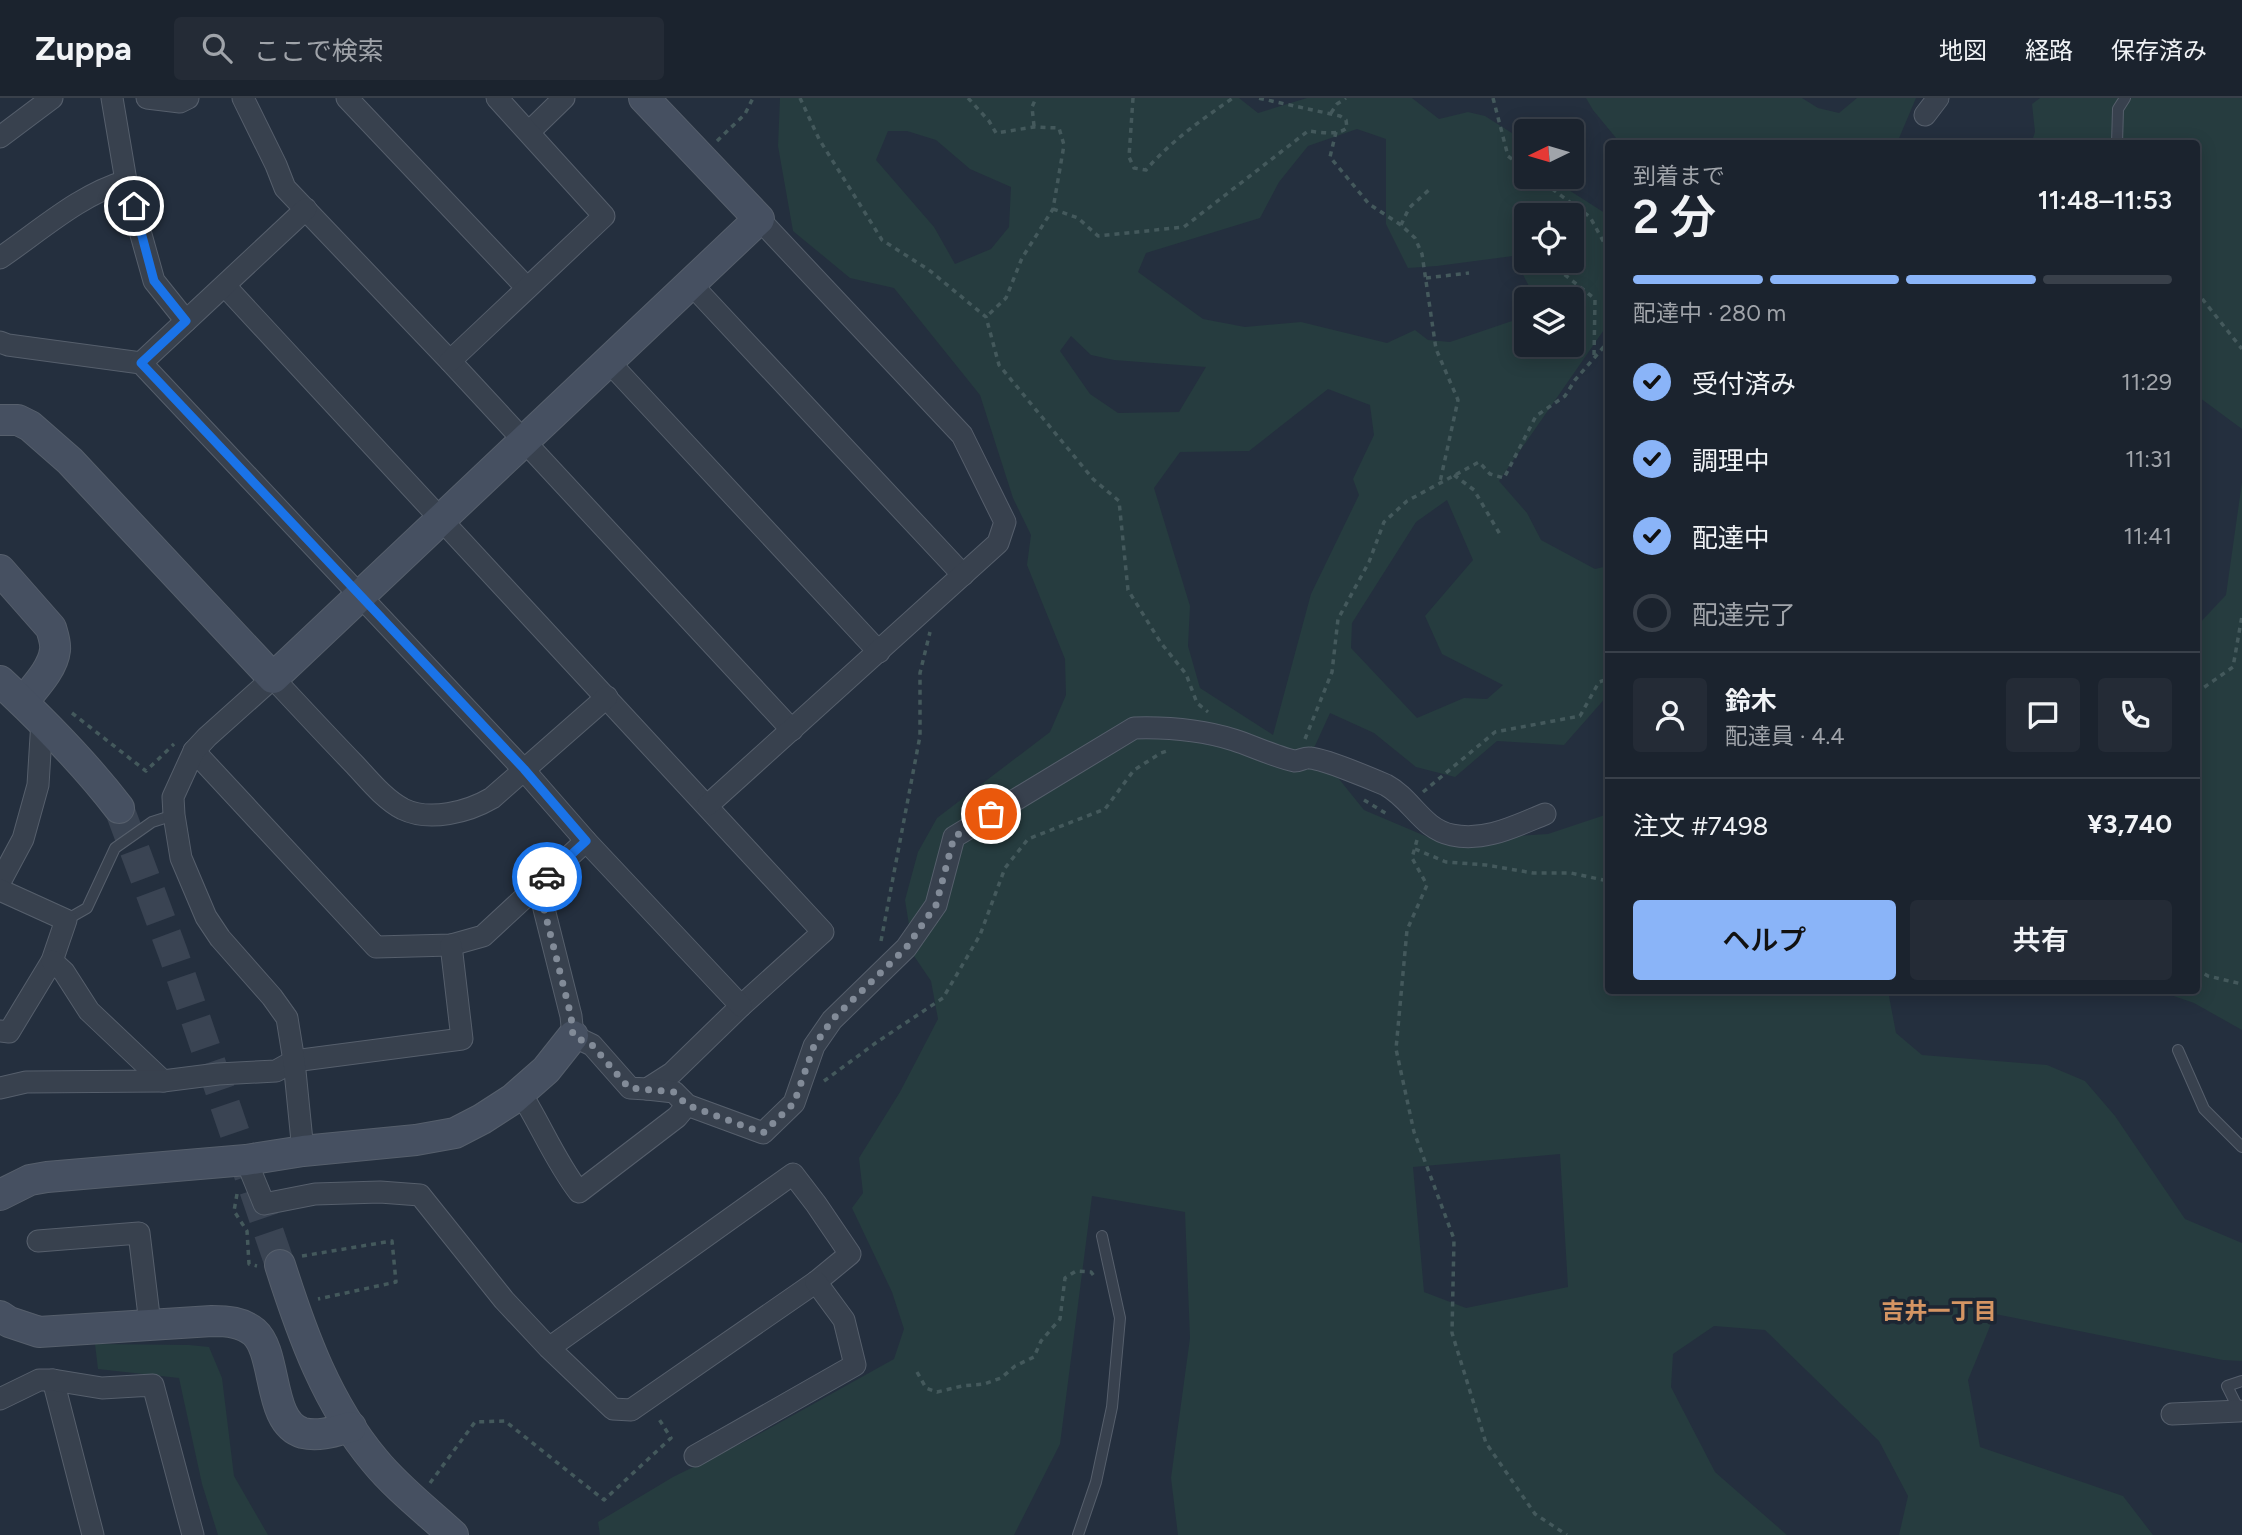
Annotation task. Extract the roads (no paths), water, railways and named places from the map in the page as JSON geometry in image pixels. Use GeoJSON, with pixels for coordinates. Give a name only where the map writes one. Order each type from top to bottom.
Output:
{"type":"FeatureCollection","features":[{"type":"Feature","properties":{"kind":"street"},"geometry":{"type":"LineString","coordinates":[[0,137],[52,98]]}},
{"type":"Feature","properties":{"kind":"street"},"geometry":{"type":"LineString","coordinates":[[112,98],[126,181],[154,281],[186,321]]}},
{"type":"Feature","properties":{"kind":"street"},"geometry":{"type":"LineString","coordinates":[[147,98],[180,103],[188,98]]}},
{"type":"Feature","properties":{"kind":"street"},"geometry":{"type":"LineString","coordinates":[[243,98],[285,188],[524,440],[792,730]]}},
{"type":"Feature","properties":{"kind":"street"},"geometry":{"type":"LineString","coordinates":[[346,98],[527,288]]}},
{"type":"Feature","properties":{"kind":"street"},"geometry":{"type":"LineString","coordinates":[[450,361],[604,216],[497,98]]}},
{"type":"Feature","properties":{"kind":"street"},"geometry":{"type":"LineString","coordinates":[[529,132],[564,98]]}},
{"type":"Feature","properties":{"kind":"street"},"geometry":{"type":"LineString","coordinates":[[644,98],[961,435],[1005,523],[998,543],[708,805]]}},
{"type":"Feature","properties":{"kind":"street"},"geometry":{"type":"LineString","coordinates":[[0,258],[85,198],[126,181]]}},
{"type":"Feature","properties":{"kind":"street"},"geometry":{"type":"LineString","coordinates":[[141,363],[306,209]]}},
{"type":"Feature","properties":{"kind":"street"},"geometry":{"type":"LineString","coordinates":[[303,1151],[295,1060],[286,1018],[272,997],[220,938],[201,906],[181,858],[173,797],[194,751],[759,219]]}},
{"type":"Feature","properties":{"kind":"street"},"geometry":{"type":"LineString","coordinates":[[691,284],[963,575]]}},
{"type":"Feature","properties":{"kind":"street"},"geometry":{"type":"LineString","coordinates":[[225,286],[823,932],[672,1073],[647,1089]]}},
{"type":"Feature","properties":{"kind":"street"},"geometry":{"type":"LineString","coordinates":[[0,342],[141,363],[524,769],[586,841],[741,1006]]}},
{"type":"Feature","properties":{"kind":"street"},"geometry":{"type":"LineString","coordinates":[[609,362],[879,652]]}},
{"type":"Feature","properties":{"kind":"street"},"geometry":{"type":"LineString","coordinates":[[0,420],[18,420],[30,426],[70,461],[379,789],[402,808],[426,814],[459,812],[477,807],[492,798],[607,697]]}},
{"type":"Feature","properties":{"kind":"street"},"geometry":{"type":"LineString","coordinates":[[0,570],[51,628],[55,650],[33,711],[38,785],[23,839],[0,882]]}},
{"type":"Feature","properties":{"kind":"street"},"geometry":{"type":"LineString","coordinates":[[0,681],[88,767],[119,808]]}},
{"type":"Feature","properties":{"kind":"street"},"geometry":{"type":"LineString","coordinates":[[573,1036],[592,1045],[629,1088],[674,1092],[687,1105],[763,1133],[794,1103],[814,1046],[832,1020],[906,948],[936,905],[954,837],[1134,728],[1166,727],[1231,740],[1296,761],[1310,757],[1385,785],[1411,803],[1425,823],[1454,836],[1494,834],[1545,814]]}},
{"type":"Feature","properties":{"kind":"street"},"geometry":{"type":"LineString","coordinates":[[194,751],[376,947],[451,945],[483,936],[586,841]]}},
{"type":"Feature","properties":{"kind":"street"},"geometry":{"type":"LineString","coordinates":[[0,1195],[30,1180],[47,1177],[237,1161],[303,1151],[416,1140],[455,1133],[482,1119],[545,1070],[573,1036],[571,1016],[538,885]]}},
{"type":"Feature","properties":{"kind":"street"},"geometry":{"type":"LineString","coordinates":[[0,890],[66,920],[52,961],[9,1032],[0,1031]]}},
{"type":"Feature","properties":{"kind":"street"},"geometry":{"type":"LineString","coordinates":[[0,1088],[26,1082],[163,1081],[276,1070],[295,1060],[462,1039],[451,945]]}},
{"type":"Feature","properties":{"kind":"street"},"geometry":{"type":"LineString","coordinates":[[52,961],[64,972],[89,1011],[163,1081]]}},
{"type":"Feature","properties":{"kind":"street"},"geometry":{"type":"LineString","coordinates":[[520,1092],[540,1124],[562,1170],[579,1192],[677,1117],[687,1105]]}},
{"type":"Feature","properties":{"kind":"street"},"geometry":{"type":"LineString","coordinates":[[237,1161],[264,1204],[314,1194],[380,1192],[420,1195],[504,1300],[549,1348],[613,1409],[631,1410],[816,1282],[850,1254],[793,1174],[549,1348]]}},
{"type":"Feature","properties":{"kind":"street"},"geometry":{"type":"LineString","coordinates":[[38,1241],[139,1233],[150,1324]]}},
{"type":"Feature","properties":{"kind":"street"},"geometry":{"type":"LineString","coordinates":[[279,1262],[292,1305],[325,1385],[351,1427],[375,1462],[453,1535]]}},
{"type":"Feature","properties":{"kind":"street"},"geometry":{"type":"LineString","coordinates":[[695,1456],[855,1365],[844,1320],[816,1282]]}},
{"type":"Feature","properties":{"kind":"street"},"geometry":{"type":"LineString","coordinates":[[0,1316],[9,1322],[39,1332],[150,1324],[231,1322],[256,1334],[263,1347],[280,1406],[286,1420],[294,1428],[302,1433],[320,1434],[351,1427]]}},
{"type":"Feature","properties":{"kind":"street"},"geometry":{"type":"LineString","coordinates":[[0,1399],[39,1380],[102,1388],[153,1385],[193,1535]]}},
{"type":"Feature","properties":{"kind":"street"},"geometry":{"type":"LineString","coordinates":[[53,1380],[93,1535]]}},
{"type":"Feature","properties":{"kind":"street"},"geometry":{"type":"LineString","coordinates":[[2172,1414],[2240,1412]]}},
{"type":"Feature","properties":{"kind":"lane"},"geometry":{"type":"LineString","coordinates":[[2118,140],[2118,109],[2125,98]]}},
{"type":"Feature","properties":{"kind":"lane"},"geometry":{"type":"LineString","coordinates":[[66,920],[87,908],[115,848],[152,822],[174,815]]}},
{"type":"Feature","properties":{"kind":"lane"},"geometry":{"type":"LineString","coordinates":[[2178,1051],[2204,1110],[2242,1147]]}},
{"type":"Feature","properties":{"kind":"lane"},"geometry":{"type":"LineString","coordinates":[[1078,1535],[1096,1482],[1112,1407],[1120,1318],[1102,1236]]}},
{"type":"Feature","properties":{"kind":"lane"},"geometry":{"type":"LineString","coordinates":[[2240,1412],[2227,1386],[2242,1381]]}},
{"type":"Feature","properties":{"kind":"tunnel"},"geometry":{"type":"LineString","coordinates":[[119,808],[173,953],[280,1265]]}},
{"type":"Feature","properties":{"kind":"district","name":"吉井一丁目"},"geometry":{"type":"Point","coordinates":[1939,1311]}}]}
